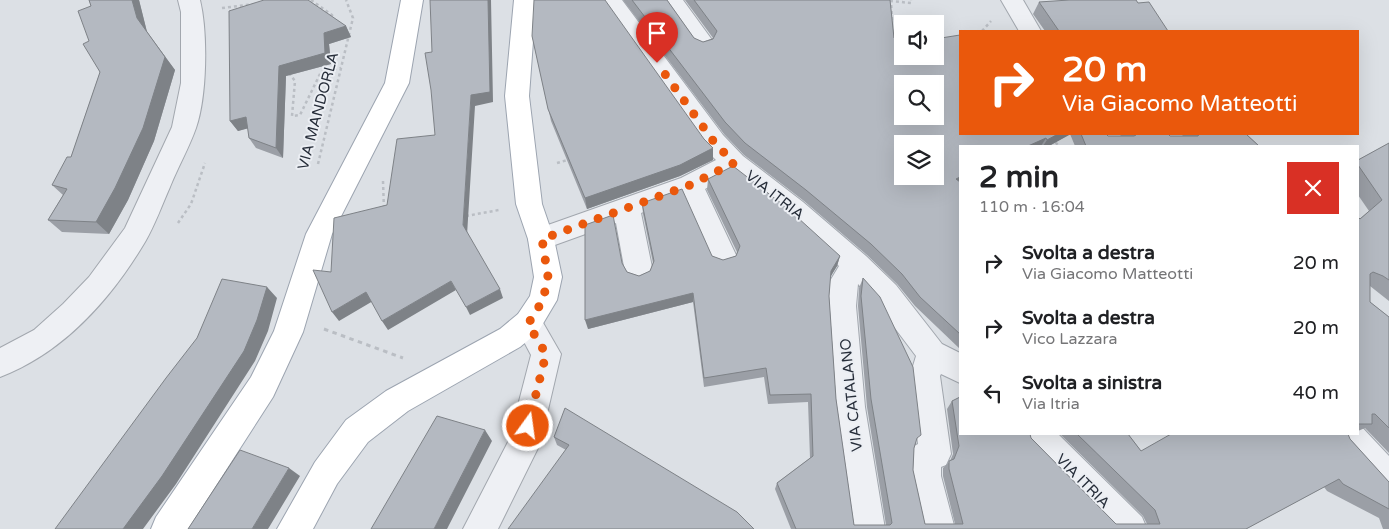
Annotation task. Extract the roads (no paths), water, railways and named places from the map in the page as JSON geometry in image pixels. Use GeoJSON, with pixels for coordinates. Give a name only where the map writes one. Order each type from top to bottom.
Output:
{"type":"FeatureCollection","features":[{"type":"Feature","properties":{"kind":"main road"},"geometry":{"type":"LineString","coordinates":[[168,529],[262,387],[288,332],[319,234],[397,83],[412,0]]}},
{"type":"Feature","properties":{"kind":"main road"},"geometry":{"type":"LineString","coordinates":[[294,529],[326,474],[357,431],[397,401],[510,338],[528,324],[543,300],[548,277],[542,239],[529,204],[517,96],[525,0]]}},
{"type":"Feature","properties":{"kind":"street"},"geometry":{"type":"LineString","coordinates":[[0,362],[44,340],[73,313],[99,285],[136,235],[184,127],[193,83],[192,12],[188,0]]}},
{"type":"Feature","properties":{"kind":"street","name":"VIA ITRIA"},"geometry":{"type":"LineString","coordinates":[[611,0],[714,142],[734,163],[794,209],[856,264],[886,294],[932,353],[959,368]]}},
{"type":"Feature","properties":{"kind":"street"},"geometry":{"type":"LineString","coordinates":[[672,0],[704,44]]}},
{"type":"Feature","properties":{"kind":"street"},"geometry":{"type":"LineString","coordinates":[[1012,0],[1029,30]]}},
{"type":"Feature","properties":{"kind":"street"},"geometry":{"type":"LineString","coordinates":[[542,239],[690,185],[734,163]]}},
{"type":"Feature","properties":{"kind":"street"},"geometry":{"type":"LineString","coordinates":[[690,185],[723,257]]}},
{"type":"Feature","properties":{"kind":"street"},"geometry":{"type":"LineString","coordinates":[[626,208],[639,272]]}},
{"type":"Feature","properties":{"kind":"street","name":"VIA CATALANO"},"geometry":{"type":"LineString","coordinates":[[856,264],[844,281],[842,306],[850,407],[868,529]]}},
{"type":"Feature","properties":{"kind":"street"},"geometry":{"type":"LineString","coordinates":[[480,529],[524,444],[546,354],[528,324]]}},
{"type":"Feature","properties":{"kind":"street"},"geometry":{"type":"LineString","coordinates":[[932,353],[924,376],[935,454],[925,457],[926,476],[938,529]]}},
{"type":"Feature","properties":{"kind":"street","name":"VIA ITRIA"},"geometry":{"type":"LineString","coordinates":[[1037,435],[1130,529]]}},
{"type":"Feature","properties":{"kind":"street"},"geometry":{"type":"LineString","coordinates":[[1348,435],[1389,480]]}}]}
